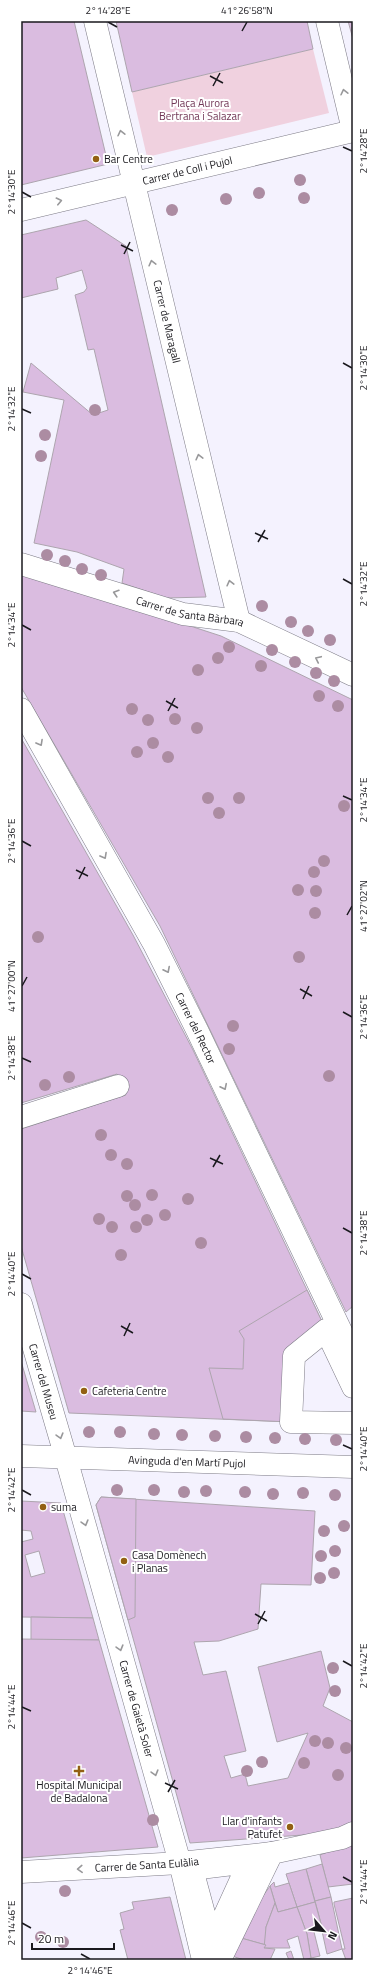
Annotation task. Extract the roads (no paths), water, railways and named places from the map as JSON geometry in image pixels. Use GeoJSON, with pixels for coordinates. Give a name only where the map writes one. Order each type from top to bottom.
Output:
{"type":"FeatureCollection","features":[{"type":"Feature","properties":{"kind":"street","name":"Carrer de Maragall"},"geometry":{"type":"LineString","coordinates":[[94,21],[239,621]]}},
{"type":"Feature","properties":{"kind":"street"},"geometry":{"type":"LineString","coordinates":[[327,21],[353,130]]}},
{"type":"Feature","properties":{"kind":"street","name":"Carrer de Coll i Pujol"},"geometry":{"type":"LineString","coordinates":[[21,210],[353,130]]}},
{"type":"Feature","properties":{"kind":"street","name":"Carrer de Santa Bàrbara"},"geometry":{"type":"LineString","coordinates":[[21,564],[183,614],[239,621],[353,675]]}},
{"type":"Feature","properties":{"kind":"street","name":"Carrer del Rector"},"geometry":{"type":"LineString","coordinates":[[21,709],[154,944],[347,1327],[353,1356]]}},
{"type":"Feature","properties":{"kind":"street"},"geometry":{"type":"LineString","coordinates":[[21,1117],[118,1086]]}},
{"type":"Feature","properties":{"kind":"street","name":"Carrer del Museu"},"geometry":{"type":"LineString","coordinates":[[21,1304],[66,1458]]}},
{"type":"Feature","properties":{"kind":"street"},"geometry":{"type":"LineString","coordinates":[[353,1387],[326,1330],[294,1356],[291,1422],[353,1422]]}},
{"type":"Feature","properties":{"kind":"street","name":"Avinguda d'en Martí Pujol"},"geometry":{"type":"LineString","coordinates":[[21,1456],[353,1467]]}},
{"type":"Feature","properties":{"kind":"street","name":"Carrer de Gaietà Soler"},"geometry":{"type":"LineString","coordinates":[[66,1458],[186,1866],[203,1960]]}},
{"type":"Feature","properties":{"kind":"street","name":"Carrer de Santa Eulàlia"},"geometry":{"type":"LineString","coordinates":[[21,1872],[186,1866],[272,1853],[342,1838],[353,1833]]}},
{"type":"Feature","properties":{"kind":"street"},"geometry":{"type":"LineString","coordinates":[[220,1960],[272,1853]]}},
{"type":"Feature","properties":{"kind":"place","name":"Bar Centre"},"geometry":{"type":"Point","coordinates":[96,159]}},
{"type":"Feature","properties":{"kind":"place","name":"Cafeteria Centre"},"geometry":{"type":"Point","coordinates":[84,1391]}},
{"type":"Feature","properties":{"kind":"place","name":"suma"},"geometry":{"type":"Point","coordinates":[43,1507]}},
{"type":"Feature","properties":{"kind":"place","name":"Casa Domènech i Planas"},"geometry":{"type":"Point","coordinates":[124,1561]}},
{"type":"Feature","properties":{"kind":"place","name":"Hospital Municipal de Badalona"},"geometry":{"type":"Point","coordinates":[79,1771]}},
{"type":"Feature","properties":{"kind":"place","name":"Llar d'infants Patufet"},"geometry":{"type":"Point","coordinates":[290,1827]}},
{"type":"Feature","properties":{"kind":"park label","name":"Plaça Aurora Bertrana i Salazar"},"geometry":{"type":"Point","coordinates":[200,109]}}]}
